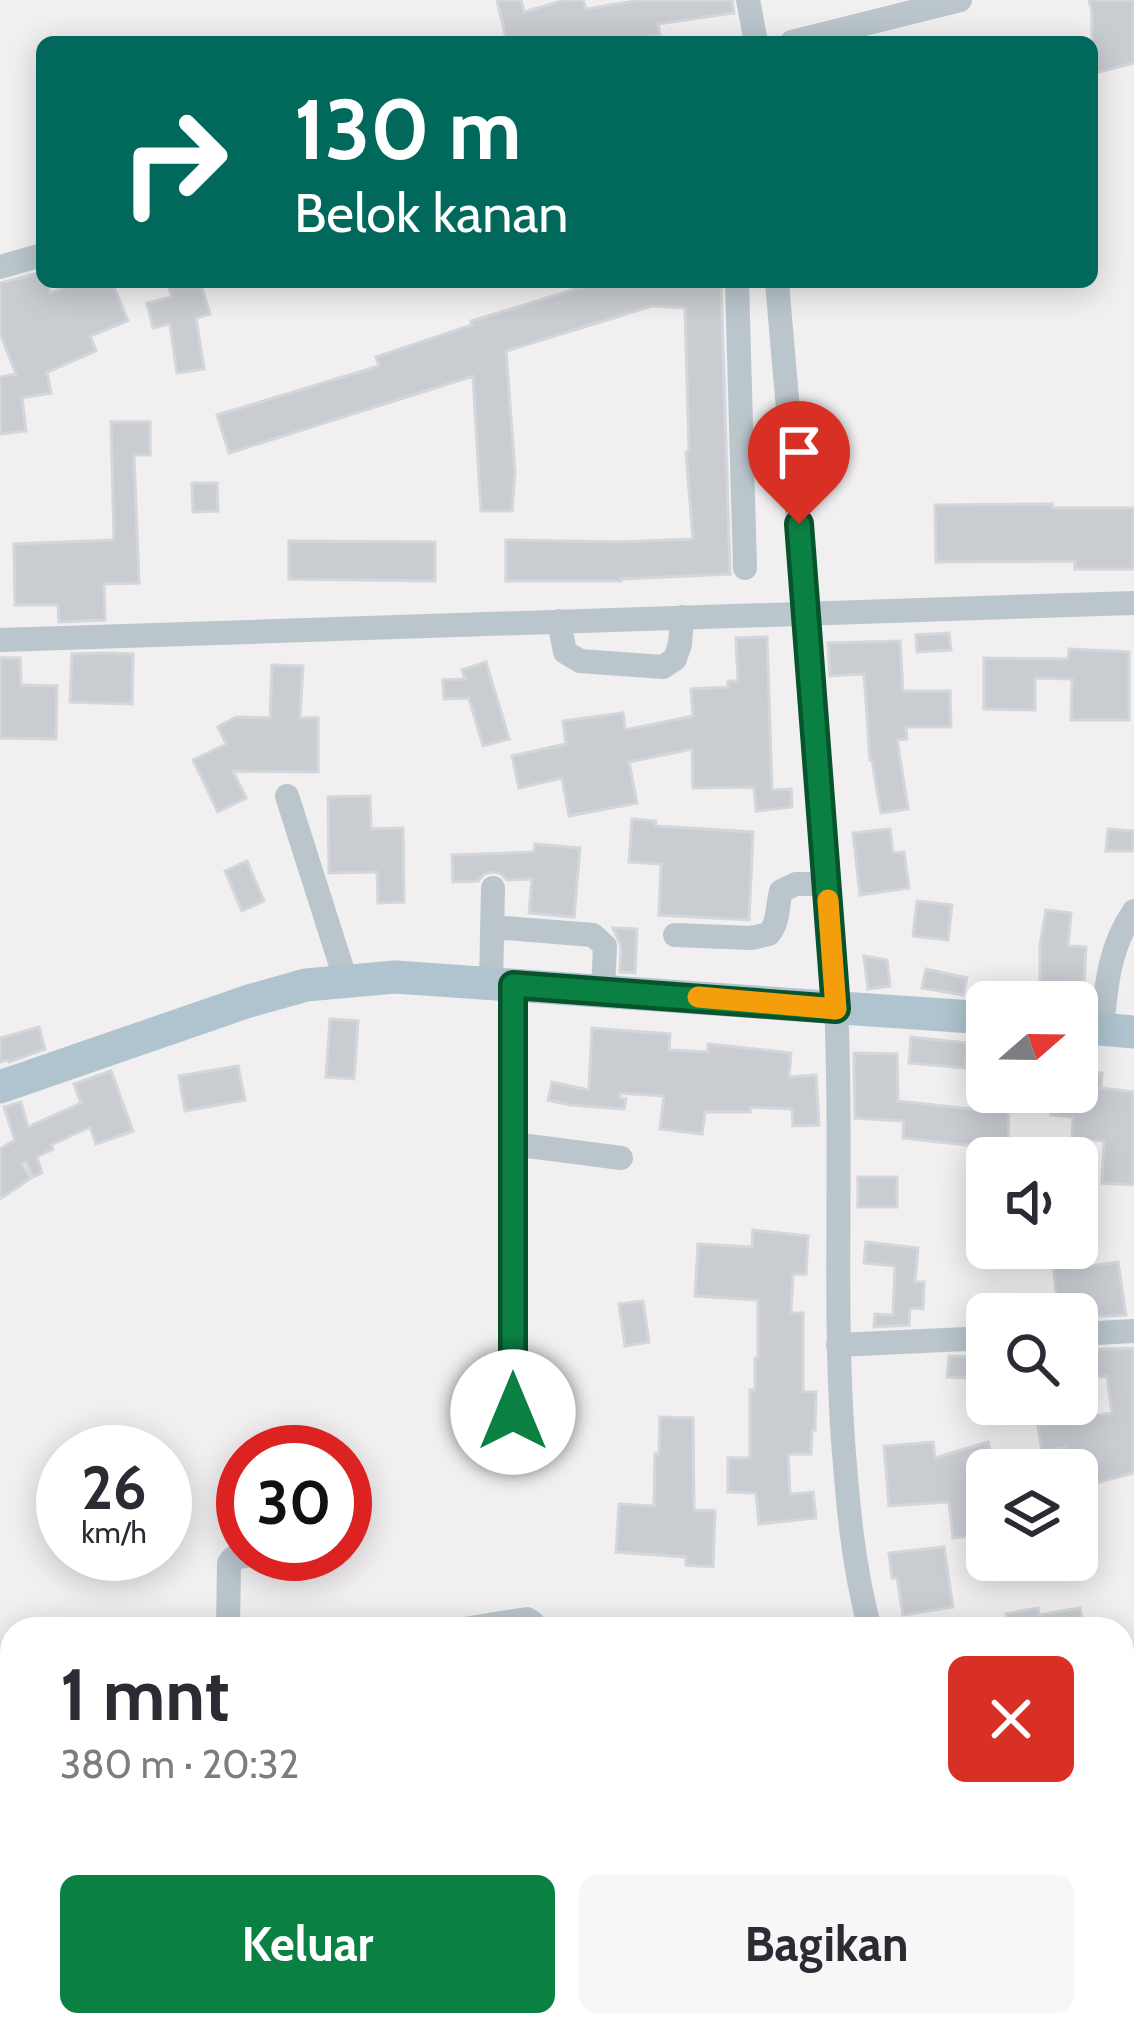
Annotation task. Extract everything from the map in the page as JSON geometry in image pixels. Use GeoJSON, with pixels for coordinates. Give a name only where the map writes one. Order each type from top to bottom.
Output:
{"type":"FeatureCollection","features":[{"type":"Feature","properties":{"kind":"main road"},"geometry":{"type":"LineString","coordinates":[[0,1087],[306,985],[395,977],[966,1017]]}},
{"type":"Feature","properties":{"kind":"street"},"geometry":{"type":"LineString","coordinates":[[748,0],[755,36]]}},
{"type":"Feature","properties":{"kind":"street"},"geometry":{"type":"LineString","coordinates":[[816,36],[960,0]]}},
{"type":"Feature","properties":{"kind":"street"},"geometry":{"type":"LineString","coordinates":[[0,267],[36,257]]}},
{"type":"Feature","properties":{"kind":"street"},"geometry":{"type":"LineString","coordinates":[[737,288],[745,568]]}},
{"type":"Feature","properties":{"kind":"street"},"geometry":{"type":"LineString","coordinates":[[778,288],[836,1009],[838,1345],[848,1515],[867,1617]]}},
{"type":"Feature","properties":{"kind":"street"},"geometry":{"type":"LineString","coordinates":[[742,445],[791,442]]}},
{"type":"Feature","properties":{"kind":"street"},"geometry":{"type":"LineString","coordinates":[[0,640],[1134,603]]}},
{"type":"Feature","properties":{"kind":"street"},"geometry":{"type":"LineString","coordinates":[[560,621],[565,652],[580,662],[663,668],[675,659],[682,617]]}},
{"type":"Feature","properties":{"kind":"street"},"geometry":{"type":"LineString","coordinates":[[287,796],[346,981]]}},
{"type":"Feature","properties":{"kind":"street"},"geometry":{"type":"LineString","coordinates":[[675,935],[752,938],[769,934],[776,924],[781,891],[796,884],[827,884]]}},
{"type":"Feature","properties":{"kind":"street"},"geometry":{"type":"LineString","coordinates":[[493,889],[513,1144],[513,1412]]}},
{"type":"Feature","properties":{"kind":"street"},"geometry":{"type":"LineString","coordinates":[[1104,1029],[1108,967],[1134,910]]}},
{"type":"Feature","properties":{"kind":"street"},"geometry":{"type":"LineString","coordinates":[[493,927],[593,935],[605,946],[604,990]]}},
{"type":"Feature","properties":{"kind":"street"},"geometry":{"type":"LineString","coordinates":[[513,1144],[621,1158]]}},
{"type":"Feature","properties":{"kind":"street"},"geometry":{"type":"LineString","coordinates":[[1098,1333],[1134,1331]]}},
{"type":"Feature","properties":{"kind":"street"},"geometry":{"type":"LineString","coordinates":[[838,1345],[966,1339]]}},
{"type":"Feature","properties":{"kind":"street"},"geometry":{"type":"LineString","coordinates":[[228,1617],[229,1581]]}},
{"type":"Feature","properties":{"kind":"building"},"geometry":{"type":"Polygon","coordinates":[[[497,0],[521,0],[524,12],[565,0],[583,0],[586,9],[641,0],[732,0],[734,13],[658,24],[660,35],[654,36],[506,36],[497,0]]]}},
{"type":"Feature","properties":{"kind":"building"},"geometry":{"type":"Polygon","coordinates":[[[1089,0],[1134,0],[1134,63],[1098,72],[1089,0]]]}},
{"type":"Feature","properties":{"kind":"building"},"geometry":{"type":"Polygon","coordinates":[[[36,274],[36,288],[49,288],[50,293],[64,288],[114,288],[128,321],[90,336],[96,351],[47,372],[51,393],[22,398],[26,431],[0,434],[0,377],[16,374],[0,333],[0,283],[36,274]]]}},
{"type":"Feature","properties":{"kind":"building"},"geometry":{"type":"Polygon","coordinates":[[[169,288],[202,288],[210,314],[196,318],[204,369],[177,373],[170,324],[153,328],[147,303],[172,297],[169,288]]]}},
{"type":"Feature","properties":{"kind":"building"},"geometry":{"type":"Polygon","coordinates":[[[579,288],[721,288],[730,574],[506,581],[506,540],[693,539],[686,452],[685,308],[652,306],[506,351],[515,472],[512,511],[481,511],[473,376],[229,453],[217,415],[379,366],[376,357],[472,325],[471,321],[579,288]]]}},
{"type":"Feature","properties":{"kind":"building"},"geometry":{"type":"Polygon","coordinates":[[[111,422],[150,422],[150,455],[134,455],[139,583],[104,584],[105,620],[59,622],[58,605],[15,605],[14,544],[114,540],[111,422]]]}},
{"type":"Feature","properties":{"kind":"building"},"geometry":{"type":"Polygon","coordinates":[[[192,483],[217,483],[218,511],[193,512],[192,483]]]}},
{"type":"Feature","properties":{"kind":"building"},"geometry":{"type":"Polygon","coordinates":[[[1052,504],[1052,508],[1134,508],[1134,569],[1075,569],[1075,561],[936,562],[935,505],[1052,504]]]}},
{"type":"Feature","properties":{"kind":"building"},"geometry":{"type":"Polygon","coordinates":[[[289,541],[435,542],[435,581],[289,579],[289,541]]]}},
{"type":"Feature","properties":{"kind":"building"},"geometry":{"type":"Polygon","coordinates":[[[949,633],[951,650],[917,652],[916,635],[949,633]]]}},
{"type":"Feature","properties":{"kind":"building"},"geometry":{"type":"Polygon","coordinates":[[[767,637],[772,790],[791,789],[792,807],[756,811],[754,787],[693,788],[692,749],[629,762],[637,803],[569,816],[562,778],[519,788],[512,756],[566,744],[563,721],[623,713],[625,730],[693,716],[691,689],[728,687],[728,681],[738,681],[736,638],[767,637]]]}},
{"type":"Feature","properties":{"kind":"building"},"geometry":{"type":"Polygon","coordinates":[[[900,641],[903,691],[950,691],[951,727],[906,727],[907,739],[897,740],[908,809],[881,813],[870,760],[864,674],[830,676],[828,643],[900,641]]]}},
{"type":"Feature","properties":{"kind":"building"},"geometry":{"type":"Polygon","coordinates":[[[1069,649],[1129,652],[1129,720],[1071,720],[1072,679],[1035,678],[1035,710],[984,709],[984,658],[1068,659],[1069,649]]]}},
{"type":"Feature","properties":{"kind":"building"},"geometry":{"type":"Polygon","coordinates":[[[72,654],[133,654],[132,704],[70,702],[72,654]]]}},
{"type":"Feature","properties":{"kind":"building"},"geometry":{"type":"Polygon","coordinates":[[[0,658],[20,658],[21,685],[57,686],[56,739],[0,738],[0,658]]]}},
{"type":"Feature","properties":{"kind":"building"},"geometry":{"type":"Polygon","coordinates":[[[486,662],[509,739],[483,746],[469,698],[444,699],[443,680],[465,679],[462,670],[486,662]]]}},
{"type":"Feature","properties":{"kind":"building"},"geometry":{"type":"Polygon","coordinates":[[[272,665],[303,666],[300,718],[318,718],[318,772],[233,771],[246,798],[218,812],[193,760],[226,744],[218,727],[236,717],[270,718],[272,665]]]}},
{"type":"Feature","properties":{"kind":"building"},"geometry":{"type":"Polygon","coordinates":[[[370,796],[371,829],[403,828],[404,902],[378,903],[377,872],[329,873],[328,797],[370,796]]]}},
{"type":"Feature","properties":{"kind":"building"},"geometry":{"type":"Polygon","coordinates":[[[632,819],[656,821],[655,826],[753,832],[749,920],[659,915],[661,864],[629,862],[632,819]]]}},
{"type":"Feature","properties":{"kind":"building"},"geometry":{"type":"Polygon","coordinates":[[[890,829],[893,853],[904,852],[909,888],[860,895],[853,833],[890,829]]]}},
{"type":"Feature","properties":{"kind":"building"},"geometry":{"type":"Polygon","coordinates":[[[1108,829],[1134,831],[1134,851],[1106,851],[1108,829]]]}},
{"type":"Feature","properties":{"kind":"building"},"geometry":{"type":"Polygon","coordinates":[[[535,844],[580,848],[574,917],[529,913],[532,879],[507,880],[492,872],[478,881],[453,882],[452,855],[534,852],[535,844]]]}},
{"type":"Feature","properties":{"kind":"building"},"geometry":{"type":"Polygon","coordinates":[[[247,861],[264,901],[242,911],[225,871],[247,861]]]}},
{"type":"Feature","properties":{"kind":"building"},"geometry":{"type":"Polygon","coordinates":[[[917,901],[952,905],[948,940],[913,936],[917,901]]]}},
{"type":"Feature","properties":{"kind":"building"},"geometry":{"type":"Polygon","coordinates":[[[1046,910],[1071,913],[1068,946],[1086,947],[1084,981],[1040,981],[1046,910]]]}},
{"type":"Feature","properties":{"kind":"building"},"geometry":{"type":"Polygon","coordinates":[[[613,928],[637,929],[635,973],[620,972],[621,946],[613,928]]]}},
{"type":"Feature","properties":{"kind":"building"},"geometry":{"type":"Polygon","coordinates":[[[864,956],[887,960],[890,986],[868,989],[864,956]]]}},
{"type":"Feature","properties":{"kind":"building"},"geometry":{"type":"Polygon","coordinates":[[[926,969],[967,978],[963,995],[922,988],[926,969]]]}},
{"type":"Feature","properties":{"kind":"building"},"geometry":{"type":"Polygon","coordinates":[[[330,1019],[358,1021],[354,1079],[326,1077],[330,1019]]]}},
{"type":"Feature","properties":{"kind":"building"},"geometry":{"type":"Polygon","coordinates":[[[39,1027],[45,1049],[0,1062],[0,1038],[39,1027]]]}},
{"type":"Feature","properties":{"kind":"building"},"geometry":{"type":"Polygon","coordinates":[[[592,1028],[670,1034],[669,1050],[708,1052],[708,1044],[791,1053],[789,1077],[816,1075],[819,1125],[793,1126],[792,1109],[750,1107],[750,1112],[705,1112],[702,1134],[660,1129],[664,1096],[620,1093],[626,1099],[624,1109],[548,1100],[552,1082],[589,1090],[592,1028]]]}},
{"type":"Feature","properties":{"kind":"building"},"geometry":{"type":"Polygon","coordinates":[[[911,1037],[966,1043],[965,1068],[909,1063],[911,1037]]]}},
{"type":"Feature","properties":{"kind":"building"},"geometry":{"type":"Polygon","coordinates":[[[854,1053],[897,1054],[898,1101],[966,1108],[966,1113],[1009,1113],[1008,1137],[966,1137],[966,1145],[903,1138],[904,1121],[855,1118],[854,1053]]]}},
{"type":"Feature","properties":{"kind":"building"},"geometry":{"type":"Polygon","coordinates":[[[238,1066],[245,1100],[185,1111],[179,1076],[238,1066]]]}},
{"type":"Feature","properties":{"kind":"building"},"geometry":{"type":"Polygon","coordinates":[[[111,1071],[133,1131],[96,1144],[90,1127],[51,1145],[53,1149],[37,1157],[42,1173],[33,1177],[26,1162],[22,1164],[31,1178],[0,1199],[0,1149],[15,1140],[4,1107],[21,1102],[28,1127],[81,1103],[74,1084],[111,1071]]]}},
{"type":"Feature","properties":{"kind":"building"},"geometry":{"type":"Polygon","coordinates":[[[1098,1073],[1102,1073],[1101,1088],[1134,1092],[1134,1185],[1102,1183],[1104,1141],[1072,1137],[1073,1117],[1051,1115],[1098,1113],[1098,1073]]]}},
{"type":"Feature","properties":{"kind":"building"},"geometry":{"type":"Polygon","coordinates":[[[858,1177],[897,1177],[897,1207],[858,1207],[858,1177]]]}},
{"type":"Feature","properties":{"kind":"building"},"geometry":{"type":"Polygon","coordinates":[[[753,1230],[808,1236],[806,1274],[793,1274],[791,1313],[803,1313],[803,1392],[816,1392],[815,1430],[811,1454],[788,1454],[790,1494],[813,1492],[816,1518],[759,1524],[756,1493],[728,1492],[728,1458],[750,1458],[758,1300],[695,1296],[698,1244],[752,1247],[753,1230]]]}},
{"type":"Feature","properties":{"kind":"building"},"geometry":{"type":"Polygon","coordinates":[[[866,1242],[918,1248],[915,1282],[924,1282],[923,1309],[910,1308],[909,1325],[874,1327],[875,1314],[893,1315],[895,1266],[864,1263],[866,1242]]]}},
{"type":"Feature","properties":{"kind":"building"},"geometry":{"type":"Polygon","coordinates":[[[1118,1262],[1126,1315],[1098,1316],[1098,1293],[1056,1293],[1054,1269],[1098,1269],[1098,1265],[1118,1262]]]}},
{"type":"Feature","properties":{"kind":"building"},"geometry":{"type":"Polygon","coordinates":[[[643,1301],[649,1342],[625,1346],[619,1304],[643,1301]]]}},
{"type":"Feature","properties":{"kind":"building"},"geometry":{"type":"Polygon","coordinates":[[[1134,1348],[1134,1473],[1098,1482],[1098,1449],[1042,1449],[1038,1426],[1098,1425],[1098,1415],[1112,1413],[1107,1376],[1098,1377],[1098,1349],[1134,1348]]]}},
{"type":"Feature","properties":{"kind":"building"},"geometry":{"type":"Polygon","coordinates":[[[949,1356],[966,1357],[966,1378],[947,1377],[949,1356]]]}},
{"type":"Feature","properties":{"kind":"building"},"geometry":{"type":"Polygon","coordinates":[[[660,1417],[693,1418],[694,1510],[715,1511],[713,1567],[686,1565],[686,1557],[616,1552],[619,1504],[654,1506],[660,1417]]]}},
{"type":"Feature","properties":{"kind":"building"},"geometry":{"type":"Polygon","coordinates":[[[933,1442],[935,1458],[988,1442],[990,1449],[966,1449],[966,1536],[953,1538],[949,1502],[889,1506],[884,1446],[933,1442]]]}},
{"type":"Feature","properties":{"kind":"building"},"geometry":{"type":"Polygon","coordinates":[[[944,1547],[953,1607],[903,1615],[889,1553],[944,1547]]]}},
{"type":"Feature","properties":{"kind":"building"},"geometry":{"type":"Polygon","coordinates":[[[1038,1608],[1039,1615],[1080,1608],[1082,1617],[1006,1617],[1038,1608]]]}},
{"type":"Feature","properties":{"kind":"slow traffic"},"geometry":{"type":"LineString","coordinates":[[698,997],[836,1009],[828,900]]}},
{"type":"Feature","properties":{"kind":"route"},"geometry":{"type":"LineString","coordinates":[[513,1412],[513,985],[836,1009],[799,524]]}}]}
